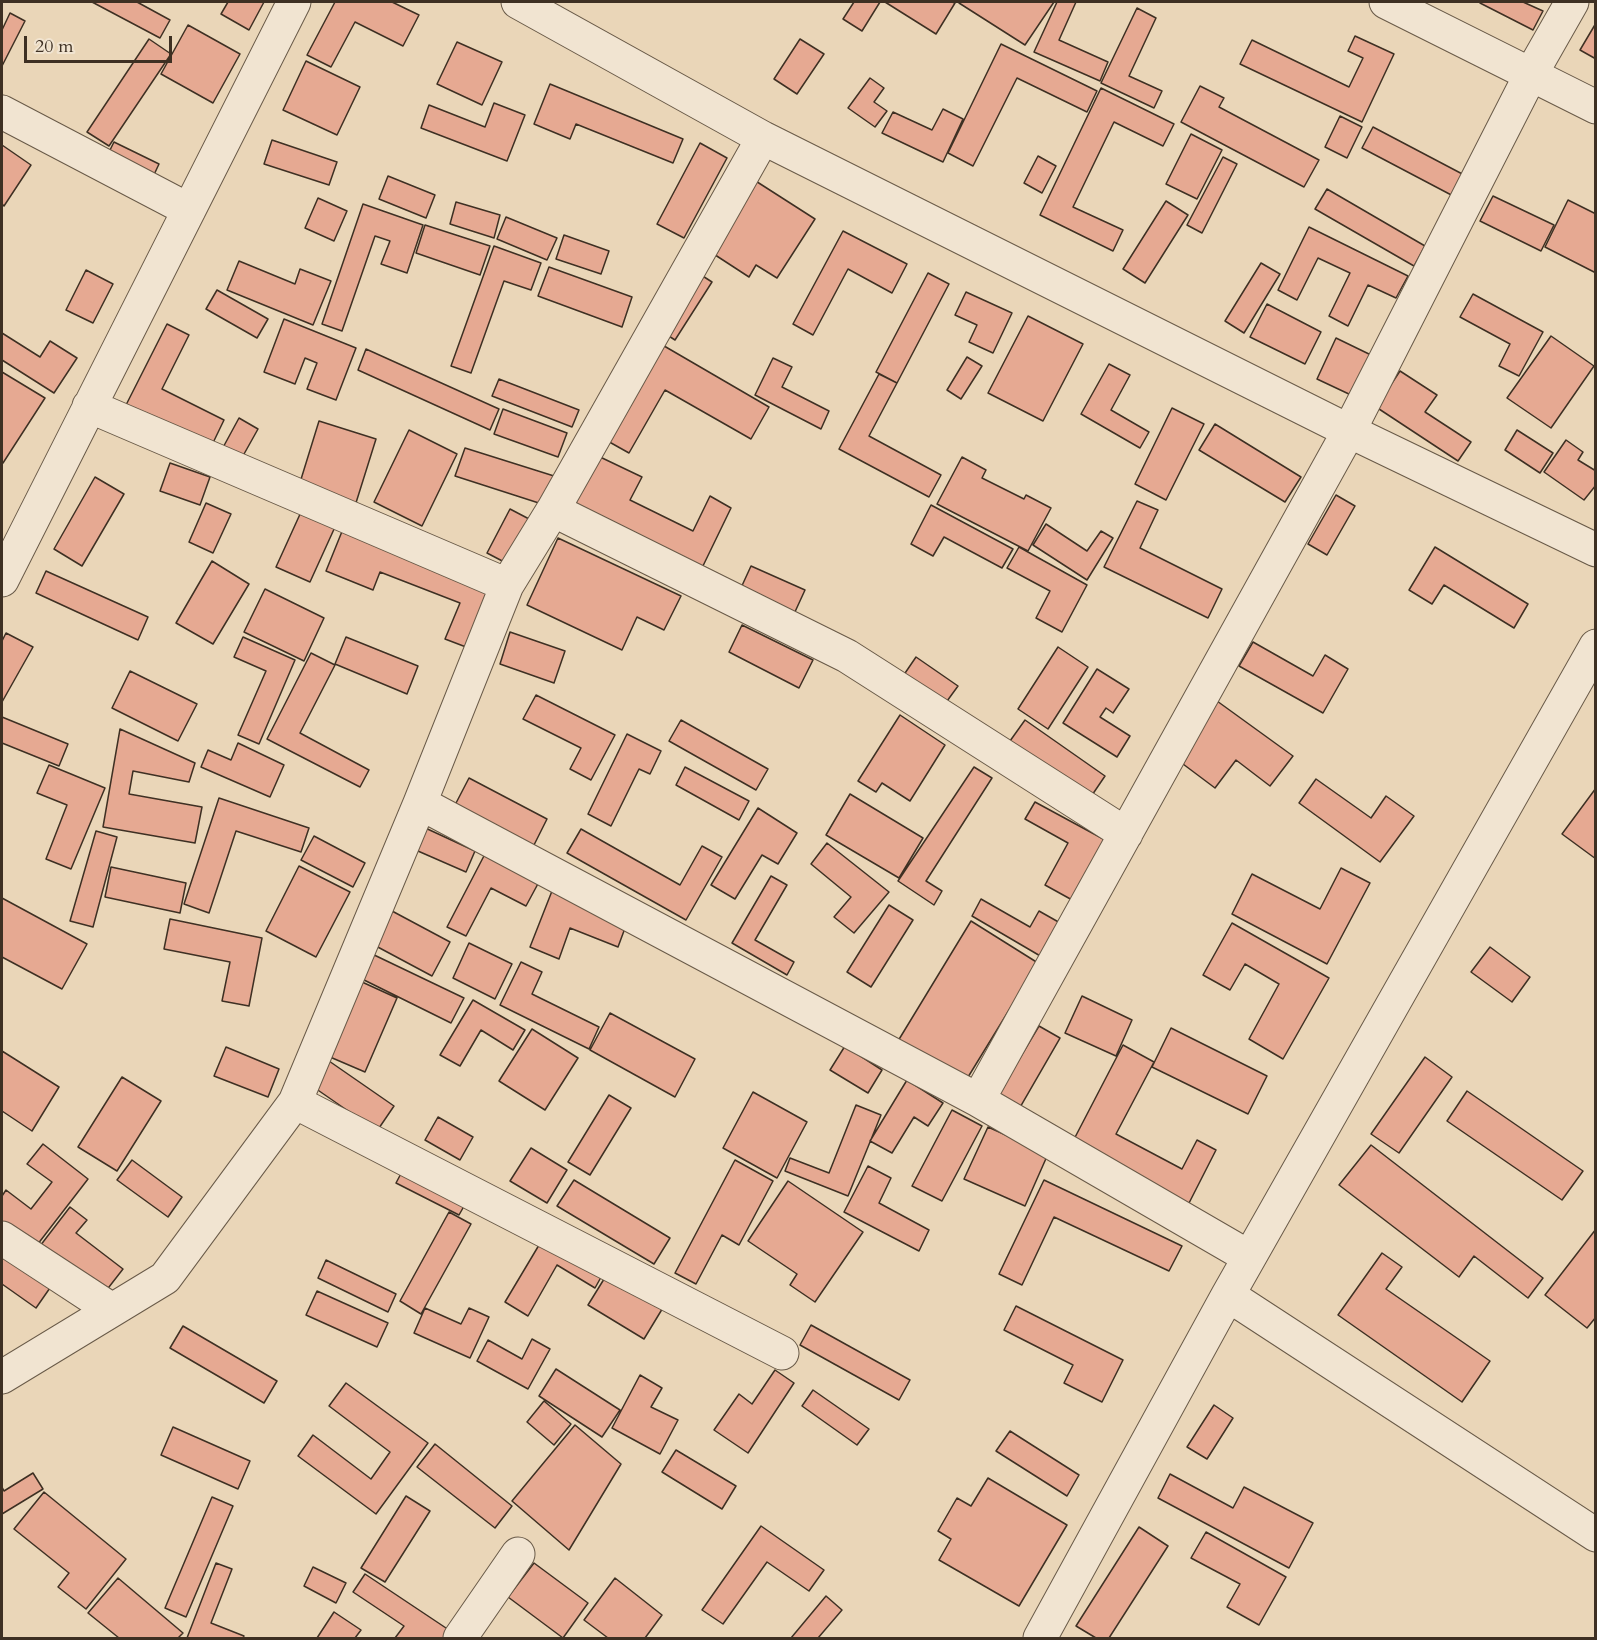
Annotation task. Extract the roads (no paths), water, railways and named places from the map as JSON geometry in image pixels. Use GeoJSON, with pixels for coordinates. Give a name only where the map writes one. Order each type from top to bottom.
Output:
{"type":"FeatureCollection","features":[{"type":"Feature","properties":{"kind":"street"},"geometry":{"type":"LineString","coordinates":[[2,580],[294,2]]}},
{"type":"Feature","properties":{"kind":"street"},"geometry":{"type":"LineString","coordinates":[[518,2],[763,138],[1349,431],[1596,550]]}},
{"type":"Feature","properties":{"kind":"street"},"geometry":{"type":"LineString","coordinates":[[1386,2],[1596,107]]}},
{"type":"Feature","properties":{"kind":"street"},"geometry":{"type":"LineString","coordinates":[[978,1100],[1349,431],[1531,74],[1572,2]]}},
{"type":"Feature","properties":{"kind":"street"},"geometry":{"type":"LineString","coordinates":[[2,112],[189,210]]}},
{"type":"Feature","properties":{"kind":"street"},"geometry":{"type":"LineString","coordinates":[[2,1377],[165,1278],[295,1102],[420,803],[507,585],[553,510],[763,138]]}},
{"type":"Feature","properties":{"kind":"street"},"geometry":{"type":"LineString","coordinates":[[89,406],[507,585]]}},
{"type":"Feature","properties":{"kind":"street"},"geometry":{"type":"LineString","coordinates":[[553,510],[847,656],[1126,834]]}},
{"type":"Feature","properties":{"kind":"street"},"geometry":{"type":"LineString","coordinates":[[1040,1638],[1228,1295],[1596,646]]}},
{"type":"Feature","properties":{"kind":"street"},"geometry":{"type":"LineString","coordinates":[[420,803],[978,1100],[1250,1257]]}},
{"type":"Feature","properties":{"kind":"street"},"geometry":{"type":"LineString","coordinates":[[295,1102],[782,1353]]}},
{"type":"Feature","properties":{"kind":"street"},"geometry":{"type":"LineString","coordinates":[[2,1238],[112,1310]]}},
{"type":"Feature","properties":{"kind":"street"},"geometry":{"type":"LineString","coordinates":[[1228,1295],[1596,1535]]}},
{"type":"Feature","properties":{"kind":"street"},"geometry":{"type":"LineString","coordinates":[[460,1638],[518,1554]]}}]}
